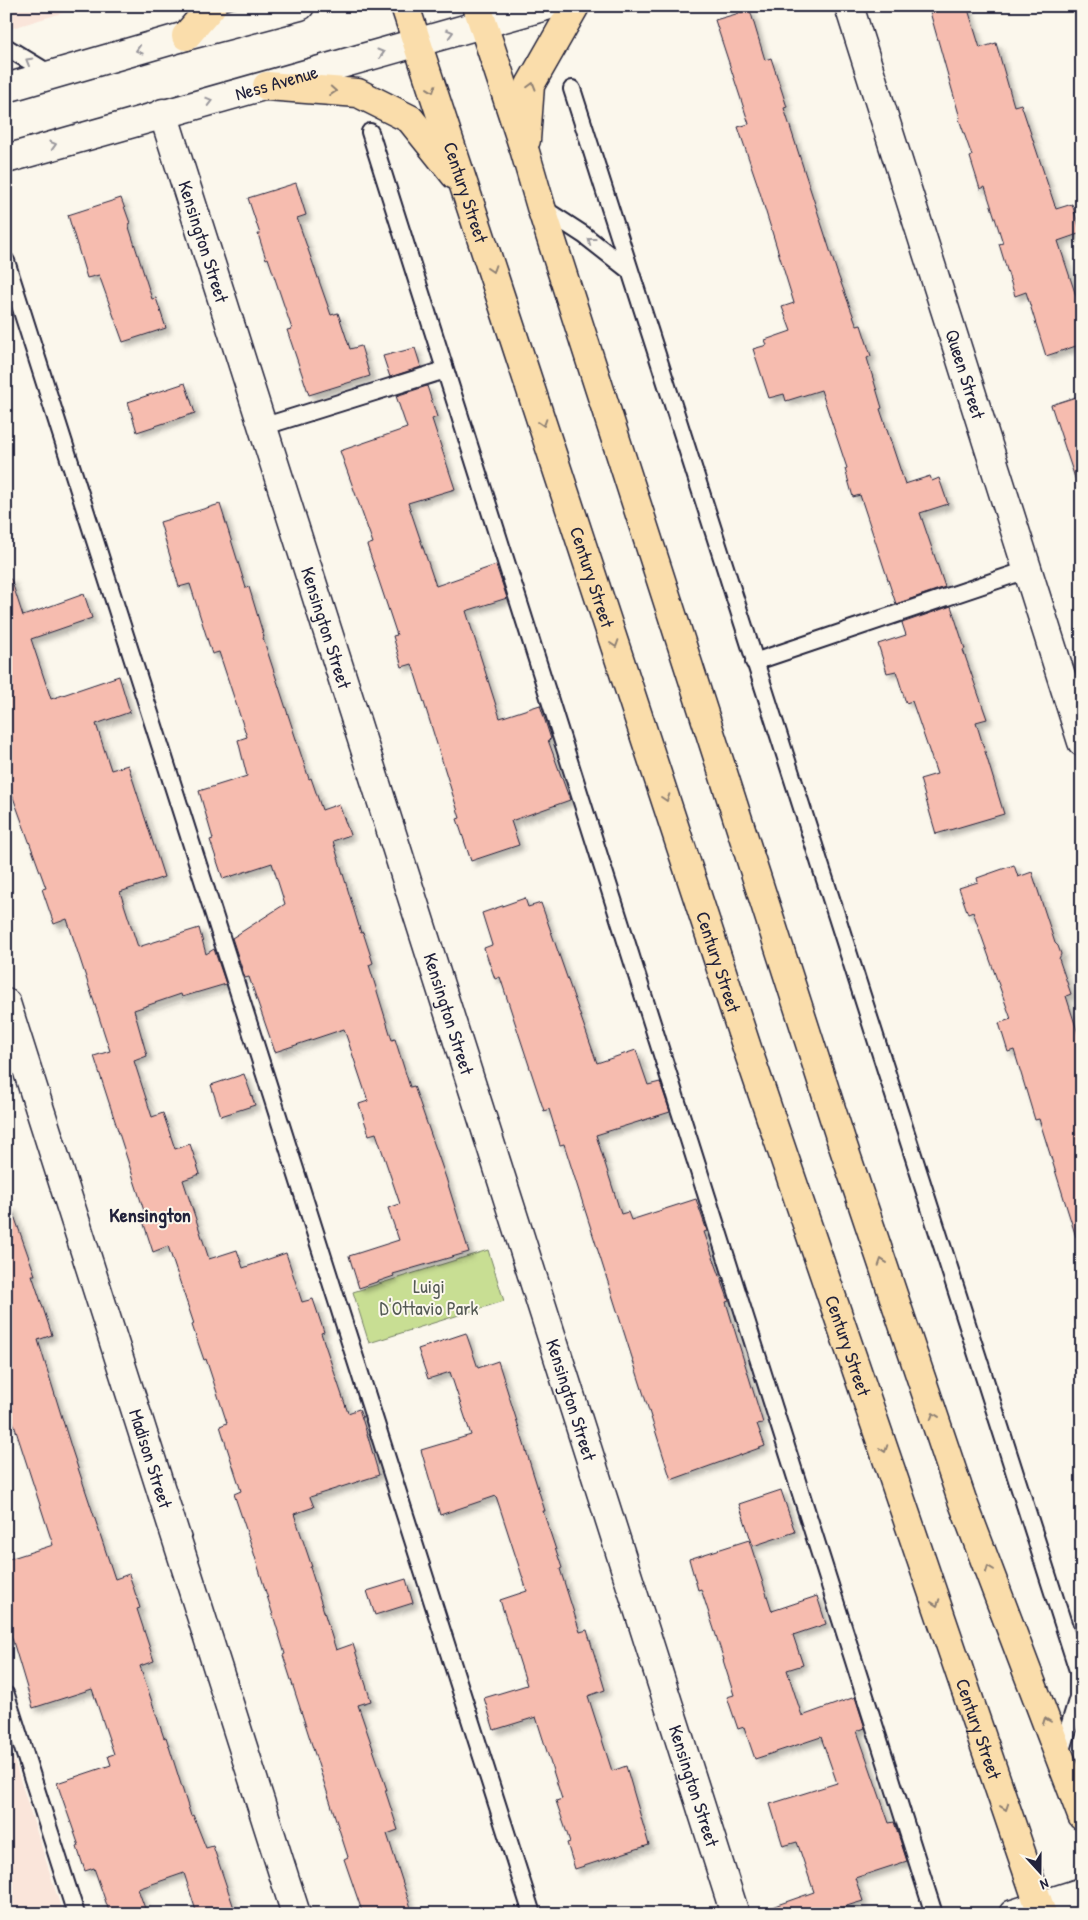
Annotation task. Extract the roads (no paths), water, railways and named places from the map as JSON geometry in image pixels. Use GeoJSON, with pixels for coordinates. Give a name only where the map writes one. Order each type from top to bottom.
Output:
{"type":"FeatureCollection","features":[{"type":"Feature","properties":{"kind":"main road"},"geometry":{"type":"LineString","coordinates":[[186,36],[212,6]]}},
{"type":"Feature","properties":{"kind":"main road","name":"Century Street"},"geometry":{"type":"LineString","coordinates":[[405,6],[748,1050],[1040,1910]]}},
{"type":"Feature","properties":{"kind":"main road"},"geometry":{"type":"LineString","coordinates":[[525,152],[530,85],[575,6]]}},
{"type":"Feature","properties":{"kind":"main road"},"geometry":{"type":"LineString","coordinates":[[480,15],[841,1140],[962,1500],[1082,1816]]}},
{"type":"Feature","properties":{"kind":"main road"},"geometry":{"type":"LineString","coordinates":[[267,86],[358,92],[367,96],[410,119],[466,189]]}},
{"type":"Feature","properties":{"kind":"street"},"geometry":{"type":"LineString","coordinates":[[6,88],[186,36],[300,6]]}},
{"type":"Feature","properties":{"kind":"street","name":"Ness Avenue"},"geometry":{"type":"LineString","coordinates":[[6,159],[418,43],[480,15],[546,6]]}},
{"type":"Feature","properties":{"kind":"street","name":"Queen Street"},"geometry":{"type":"LineString","coordinates":[[848,6],[1082,742]]}},
{"type":"Feature","properties":{"kind":"street","name":"Kensington Street"},"geometry":{"type":"LineString","coordinates":[[163,114],[735,1914]]}},
{"type":"Feature","properties":{"kind":"street","name":"Madison Street"},"geometry":{"type":"LineString","coordinates":[[6,1003],[296,1914]]}},
{"type":"Feature","properties":{"kind":"street"},"geometry":{"type":"LineString","coordinates":[[1013,1914],[1040,1910],[1082,1892]]}},
{"type":"Feature","properties":{"kind":"lane"},"geometry":{"type":"LineString","coordinates":[[6,47],[52,75]]}},
{"type":"Feature","properties":{"kind":"lane"},"geometry":{"type":"LineString","coordinates":[[572,89],[1080,1677],[1078,1697],[1060,1757]]}},
{"type":"Feature","properties":{"kind":"lane"},"geometry":{"type":"LineString","coordinates":[[370,132],[934,1914]]}},
{"type":"Feature","properties":{"kind":"lane"},"geometry":{"type":"LineString","coordinates":[[541,207],[584,235],[630,271]]}},
{"type":"Feature","properties":{"kind":"lane"},"geometry":{"type":"LineString","coordinates":[[6,261],[532,1914]]}},
{"type":"Feature","properties":{"kind":"lane"},"geometry":{"type":"LineString","coordinates":[[262,427],[445,370]]}},
{"type":"Feature","properties":{"kind":"lane"},"geometry":{"type":"LineString","coordinates":[[754,662],[1027,570]]}},
{"type":"Feature","properties":{"kind":"lane"},"geometry":{"type":"LineString","coordinates":[[6,1695],[76,1914]]}},
{"type":"Feature","properties":{"kind":"district","name":"Kensington"},"geometry":{"type":"Point","coordinates":[150,1214]}},
{"type":"Feature","properties":{"kind":"park label","name":"Luigi D'Ottavio Park"},"geometry":{"type":"Point","coordinates":[429,1297]}}]}
